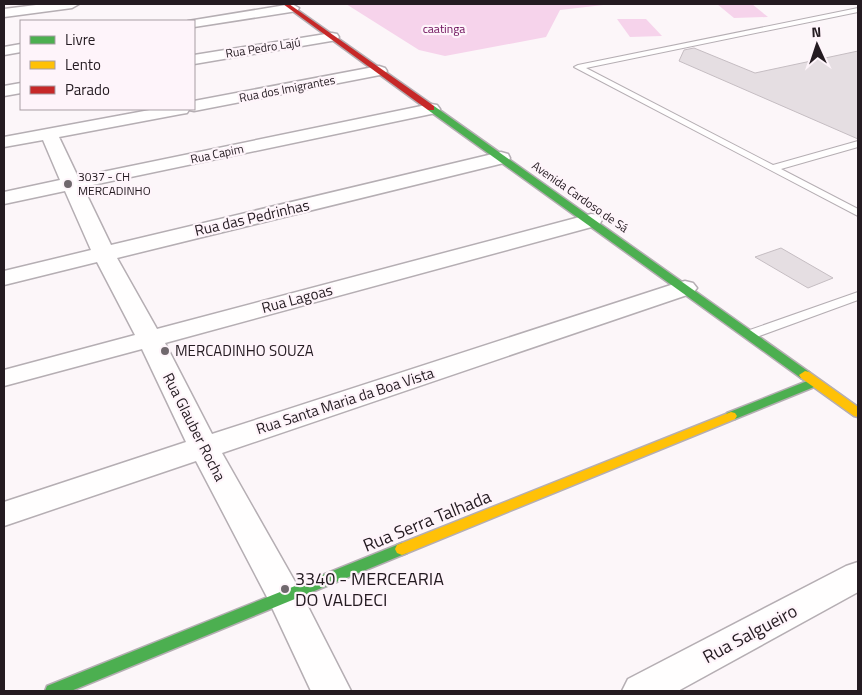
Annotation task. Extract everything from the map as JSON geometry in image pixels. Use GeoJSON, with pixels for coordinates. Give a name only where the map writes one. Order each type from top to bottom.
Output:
{"type":"FeatureCollection","features":[{"type":"Feature","properties":{"kind":"main road","name":"Avenida Cardoso de Sá"},"geometry":{"type":"LineString","coordinates":[[289,6],[431,109],[591,220],[858,413]]}},
{"type":"Feature","properties":{"kind":"main road","name":"Rua Serra Talhada"},"geometry":{"type":"LineString","coordinates":[[53,691],[815,382]]}},
{"type":"Feature","properties":{"kind":"street"},"geometry":{"type":"LineString","coordinates":[[4,13],[35,6],[72,4]]}},
{"type":"Feature","properties":{"kind":"street"},"geometry":{"type":"LineString","coordinates":[[195,23],[289,6]]}},
{"type":"Feature","properties":{"kind":"street","name":"Rua Pedro Lajú"},"geometry":{"type":"LineString","coordinates":[[195,60],[332,37]]}},
{"type":"Feature","properties":{"kind":"street"},"geometry":{"type":"LineString","coordinates":[[4,51],[20,48]]}},
{"type":"Feature","properties":{"kind":"street","name":"Rua dos Imigrantes"},"geometry":{"type":"LineString","coordinates":[[195,106],[379,71]]}},
{"type":"Feature","properties":{"kind":"street"},"geometry":{"type":"LineString","coordinates":[[4,91],[20,88]]}},
{"type":"Feature","properties":{"kind":"street","name":"Rua Capim"},"geometry":{"type":"LineString","coordinates":[[4,198],[431,109]]}},
{"type":"Feature","properties":{"kind":"street"},"geometry":{"type":"LineString","coordinates":[[4,142],[176,110]]}},
{"type":"Feature","properties":{"kind":"street","name":"Rua Glauber Rocha"},"geometry":{"type":"LineString","coordinates":[[49,134],[103,253],[150,339],[204,448],[285,597],[331,691]]}},
{"type":"Feature","properties":{"kind":"street","name":"Rua das Pedrinhas"},"geometry":{"type":"LineString","coordinates":[[4,278],[501,158]]}},
{"type":"Feature","properties":{"kind":"street","name":"Rua Lagoas"},"geometry":{"type":"LineString","coordinates":[[4,378],[591,220]]}},
{"type":"Feature","properties":{"kind":"street","name":"Rua Santa Maria da Boa Vista"},"geometry":{"type":"LineString","coordinates":[[4,514],[685,288]]}},
{"type":"Feature","properties":{"kind":"street","name":"Rua Salgueiro"},"geometry":{"type":"LineString","coordinates":[[642,691],[858,576]]}},
{"type":"Feature","properties":{"kind":"lane"},"geometry":{"type":"LineString","coordinates":[[858,10],[578,67],[858,213]]}},
{"type":"Feature","properties":{"kind":"lane"},"geometry":{"type":"LineString","coordinates":[[772,168],[858,144]]}},
{"type":"Feature","properties":{"kind":"lane"},"geometry":{"type":"LineString","coordinates":[[749,335],[858,296]]}},
{"type":"Feature","properties":{"kind":"green space","name":"caatinga"},"geometry":{"type":"Polygon","coordinates":[[[346,4],[612,4],[560,10],[546,37],[445,56],[419,50],[346,4]]]}},
{"type":"Feature","properties":{"kind":"green space"},"geometry":{"type":"Polygon","coordinates":[[[717,4],[752,4],[768,17],[734,18],[717,4]]]}},
{"type":"Feature","properties":{"kind":"green space"},"geometry":{"type":"Polygon","coordinates":[[[617,19],[646,19],[662,36],[630,37],[617,19]]]}},
{"type":"Feature","properties":{"kind":"building"},"geometry":{"type":"Polygon","coordinates":[[[694,48],[755,73],[858,51],[858,139],[679,61],[684,50],[694,48]]]}},
{"type":"Feature","properties":{"kind":"building"},"geometry":{"type":"Polygon","coordinates":[[[781,248],[833,278],[808,288],[755,257],[781,248]]]}},
{"type":"Feature","properties":{"kind":"traffic: fast"},"geometry":{"type":"LineString","coordinates":[[431,108],[805,375]]}},
{"type":"Feature","properties":{"kind":"traffic: fast"},"geometry":{"type":"LineString","coordinates":[[731,416],[815,382]]}},
{"type":"Feature","properties":{"kind":"traffic: fast"},"geometry":{"type":"LineString","coordinates":[[53,691],[402,549]]}},
{"type":"Feature","properties":{"kind":"traffic: slow"},"geometry":{"type":"LineString","coordinates":[[805,375],[858,413]]}},
{"type":"Feature","properties":{"kind":"traffic: slow"},"geometry":{"type":"LineString","coordinates":[[402,549],[731,416]]}},
{"type":"Feature","properties":{"kind":"traffic: jam"},"geometry":{"type":"LineString","coordinates":[[286,4],[431,108]]}},
{"type":"Feature","properties":{"kind":"place","name":"3037 - CH MERCADINHO"},"geometry":{"type":"Point","coordinates":[68,184]}},
{"type":"Feature","properties":{"kind":"place","name":"MERCADINHO SOUZA"},"geometry":{"type":"Point","coordinates":[165,351]}},
{"type":"Feature","properties":{"kind":"place","name":"3340 - MERCEARIA DO VALDECI"},"geometry":{"type":"Point","coordinates":[285,589]}}]}
